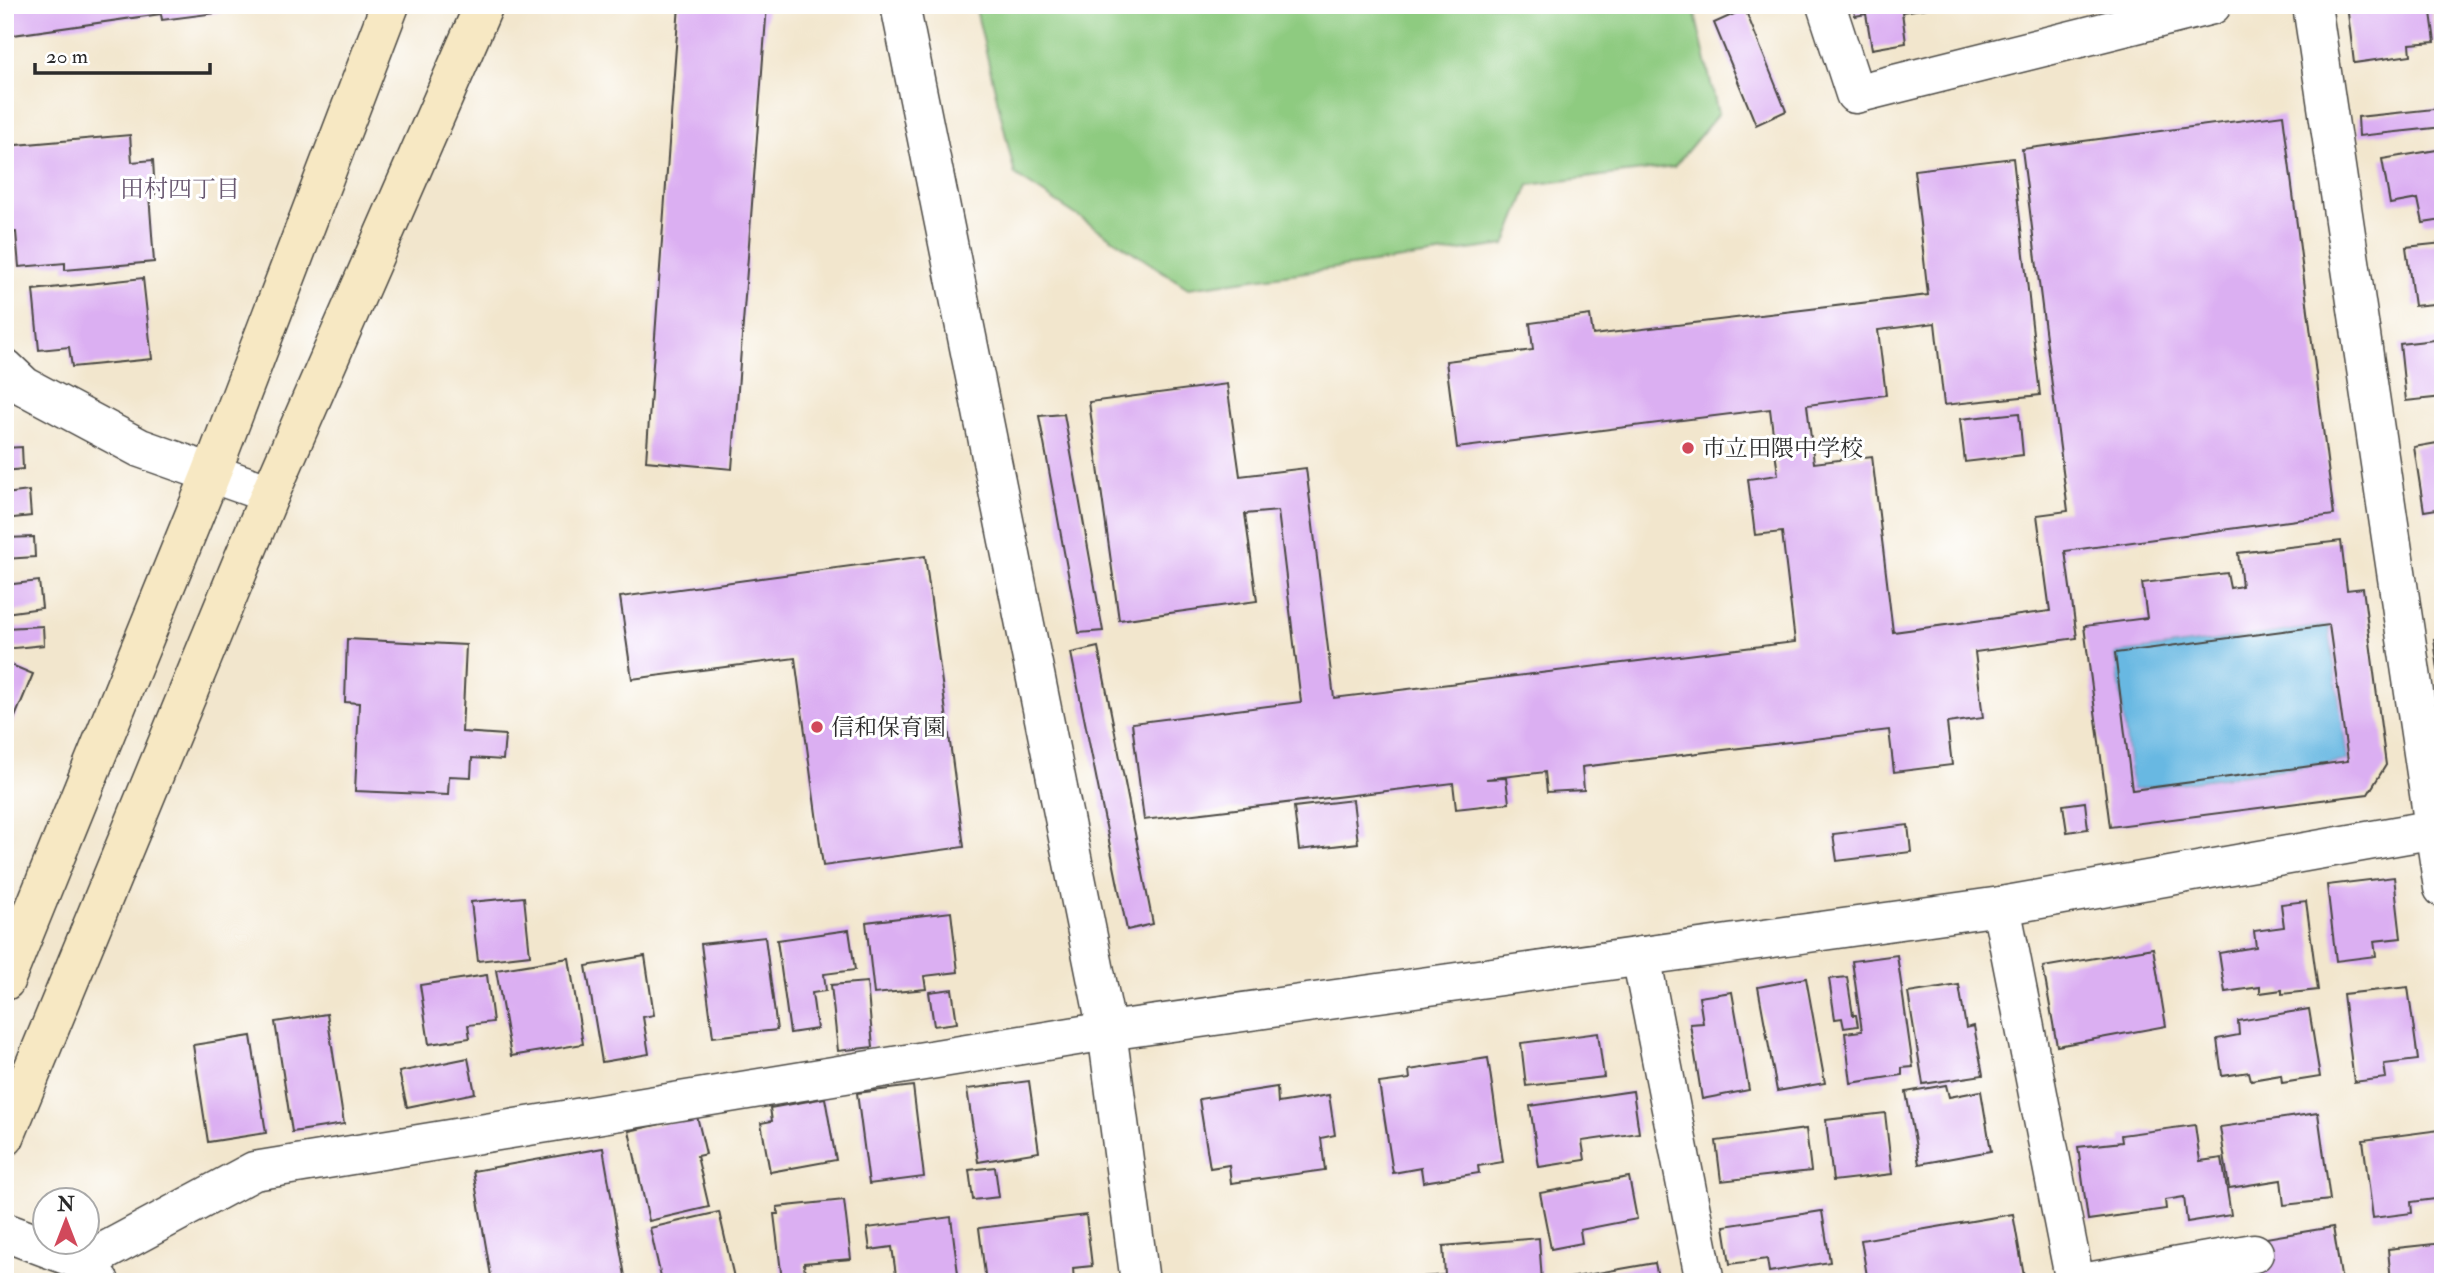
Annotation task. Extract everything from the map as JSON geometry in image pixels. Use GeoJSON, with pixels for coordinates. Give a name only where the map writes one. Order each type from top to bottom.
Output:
{"type":"FeatureCollection","features":[{"type":"Feature","properties":{"kind":"street"},"geometry":{"type":"LineString","coordinates":[[5,981],[211,474],[390,5]]}},
{"type":"Feature","properties":{"kind":"street"},"geometry":{"type":"LineString","coordinates":[[5,1137],[270,494],[484,5]]}},
{"type":"Feature","properties":{"kind":"street"},"geometry":{"type":"LineString","coordinates":[[900,5],[1107,1031],[1140,1282]]}},
{"type":"Feature","properties":{"kind":"street"},"geometry":{"type":"LineString","coordinates":[[1826,5],[1855,94],[2212,5]]}},
{"type":"Feature","properties":{"kind":"street"},"geometry":{"type":"LineString","coordinates":[[2312,5],[2431,720],[2435,829],[2443,888]]}},
{"type":"Feature","properties":{"kind":"street"},"geometry":{"type":"LineString","coordinates":[[5,368],[24,386],[140,448],[270,494]]}},
{"type":"Feature","properties":{"kind":"street"},"geometry":{"type":"LineString","coordinates":[[5,1232],[93,1272],[254,1171],[1107,1031],[2001,906],[2435,829]]}},
{"type":"Feature","properties":{"kind":"street"},"geometry":{"type":"LineString","coordinates":[[2001,906],[2075,1282]]}},
{"type":"Feature","properties":{"kind":"street"},"geometry":{"type":"LineString","coordinates":[[1641,956],[1705,1282]]}},
{"type":"Feature","properties":{"kind":"street"},"geometry":{"type":"LineString","coordinates":[[2087,1282],[2254,1253]]}},
{"type":"Feature","properties":{"kind":"green space"},"geometry":{"type":"Polygon","coordinates":[[[975,5],[1693,5],[1718,114],[1674,167],[1529,185],[1505,245],[1188,288],[1015,175],[975,5]]]}},
{"type":"Feature","properties":{"kind":"water"},"geometry":{"type":"Polygon","coordinates":[[[2329,625],[2348,761],[2132,790],[2115,653],[2329,625]]]}},
{"type":"Feature","properties":{"kind":"building"},"geometry":{"type":"Polygon","coordinates":[[[9,5],[223,5],[224,12],[162,20],[161,14],[13,35],[9,5]]]}},
{"type":"Feature","properties":{"kind":"building"},"geometry":{"type":"Polygon","coordinates":[[[679,5],[767,5],[732,469],[646,461],[679,5]]]}},
{"type":"Feature","properties":{"kind":"building"},"geometry":{"type":"Polygon","coordinates":[[[1853,5],[1935,7],[1902,12],[1906,43],[1872,49],[1866,14],[1855,16],[1853,5]]]}},
{"type":"Feature","properties":{"kind":"building"},"geometry":{"type":"Polygon","coordinates":[[[2347,5],[2430,5],[2435,42],[2410,44],[2411,55],[2354,63],[2347,5]]]}},
{"type":"Feature","properties":{"kind":"building"},"geometry":{"type":"Polygon","coordinates":[[[1745,9],[1786,111],[1756,125],[1714,23],[1745,9]]]}},
{"type":"Feature","properties":{"kind":"building"},"geometry":{"type":"Polygon","coordinates":[[[2443,108],[2443,127],[2359,136],[2358,117],[2443,108]]]}},
{"type":"Feature","properties":{"kind":"building"},"geometry":{"type":"Polygon","coordinates":[[[2283,115],[2334,515],[2065,551],[2077,638],[1975,652],[1983,718],[1947,723],[1952,765],[1894,772],[1889,730],[1582,767],[1584,790],[1547,792],[1545,772],[1486,779],[1506,778],[1509,803],[1456,809],[1453,783],[1144,820],[1132,723],[1301,702],[1278,511],[1245,514],[1257,601],[1119,620],[1089,402],[1227,384],[1240,476],[1306,468],[1334,698],[1795,642],[1782,532],[1755,535],[1748,479],[1778,475],[1770,409],[1457,448],[1446,361],[1533,350],[1530,323],[1590,315],[1593,335],[1928,295],[1914,170],[2013,158],[2040,395],[1944,405],[1935,323],[1878,330],[1886,395],[1807,405],[1814,463],[1872,456],[1893,632],[2050,611],[2037,515],[2068,511],[2022,149],[2283,115]]]}},
{"type":"Feature","properties":{"kind":"building"},"geometry":{"type":"Polygon","coordinates":[[[130,135],[132,162],[153,160],[155,194],[149,194],[154,262],[65,270],[65,263],[19,267],[16,232],[5,233],[5,146],[130,135]]]}},
{"type":"Feature","properties":{"kind":"building"},"geometry":{"type":"Polygon","coordinates":[[[2443,149],[2443,220],[2423,223],[2418,199],[2390,204],[2382,159],[2443,149]]]}},
{"type":"Feature","properties":{"kind":"building"},"geometry":{"type":"Polygon","coordinates":[[[2443,243],[2443,303],[2414,306],[2406,247],[2443,243]]]}},
{"type":"Feature","properties":{"kind":"building"},"geometry":{"type":"Polygon","coordinates":[[[143,278],[152,359],[72,367],[69,347],[39,350],[33,290],[143,278]]]}},
{"type":"Feature","properties":{"kind":"building"},"geometry":{"type":"Polygon","coordinates":[[[2443,339],[2443,397],[2406,401],[2400,344],[2443,339]]]}},
{"type":"Feature","properties":{"kind":"building"},"geometry":{"type":"Polygon","coordinates":[[[2019,413],[2023,455],[1965,462],[1960,419],[2019,413]]]}},
{"type":"Feature","properties":{"kind":"building"},"geometry":{"type":"Polygon","coordinates":[[[1064,414],[1103,631],[1079,633],[1039,416],[1064,414]]]}},
{"type":"Feature","properties":{"kind":"building"},"geometry":{"type":"Polygon","coordinates":[[[2443,442],[2443,508],[2424,511],[2414,447],[2443,442]]]}},
{"type":"Feature","properties":{"kind":"building"},"geometry":{"type":"Polygon","coordinates":[[[22,447],[23,469],[5,471],[5,448],[22,447]]]}},
{"type":"Feature","properties":{"kind":"building"},"geometry":{"type":"Polygon","coordinates":[[[29,491],[31,516],[5,519],[5,494],[29,491]]]}},
{"type":"Feature","properties":{"kind":"building"},"geometry":{"type":"Polygon","coordinates":[[[34,537],[35,557],[5,559],[5,538],[34,537]]]}},
{"type":"Feature","properties":{"kind":"building"},"geometry":{"type":"Polygon","coordinates":[[[2341,541],[2347,590],[2363,588],[2386,765],[2368,794],[2110,827],[2084,626],[2147,618],[2142,583],[2227,573],[2230,588],[2242,586],[2238,553],[2341,541]],[[2329,625],[2115,653],[2132,790],[2348,761],[2329,625]]]}},
{"type":"Feature","properties":{"kind":"building"},"geometry":{"type":"Polygon","coordinates":[[[925,556],[964,847],[823,866],[795,658],[632,679],[620,597],[925,556]]]}},
{"type":"Feature","properties":{"kind":"building"},"geometry":{"type":"Polygon","coordinates":[[[39,581],[42,608],[5,613],[5,585],[39,581]]]}},
{"type":"Feature","properties":{"kind":"building"},"geometry":{"type":"Polygon","coordinates":[[[43,626],[44,645],[5,649],[5,628],[43,626]]]}},
{"type":"Feature","properties":{"kind":"building"},"geometry":{"type":"Polygon","coordinates":[[[2443,638],[2443,684],[2440,685],[2434,639],[2443,638]]]}},
{"type":"Feature","properties":{"kind":"building"},"geometry":{"type":"Polygon","coordinates":[[[347,639],[466,645],[462,732],[505,735],[503,760],[472,758],[471,777],[449,776],[448,795],[355,791],[359,703],[345,702],[347,639]]]}},
{"type":"Feature","properties":{"kind":"building"},"geometry":{"type":"Polygon","coordinates":[[[1098,647],[1153,924],[1127,930],[1071,653],[1098,647]]]}},
{"type":"Feature","properties":{"kind":"building"},"geometry":{"type":"Polygon","coordinates":[[[9,664],[33,674],[5,741],[5,675],[9,664]]]}},
{"type":"Feature","properties":{"kind":"building"},"geometry":{"type":"Polygon","coordinates":[[[1353,800],[1358,843],[1299,850],[1294,807],[1353,800]]]}},
{"type":"Feature","properties":{"kind":"building"},"geometry":{"type":"Polygon","coordinates":[[[2085,802],[2088,829],[2067,832],[2063,805],[2085,802]]]}},
{"type":"Feature","properties":{"kind":"building"},"geometry":{"type":"Polygon","coordinates":[[[1908,825],[1911,852],[1837,861],[1833,834],[1908,825]]]}},
{"type":"Feature","properties":{"kind":"building"},"geometry":{"type":"Polygon","coordinates":[[[2394,877],[2401,938],[2374,941],[2376,956],[2336,961],[2327,885],[2394,877]]]}},
{"type":"Feature","properties":{"kind":"building"},"geometry":{"type":"Polygon","coordinates":[[[524,897],[530,955],[478,961],[471,902],[524,897]]]}},
{"type":"Feature","properties":{"kind":"building"},"geometry":{"type":"Polygon","coordinates":[[[2306,901],[2318,990],[2282,994],[2282,990],[2260,993],[2260,987],[2225,992],[2219,953],[2256,947],[2254,931],[2284,927],[2281,904],[2306,901]]]}},
{"type":"Feature","properties":{"kind":"building"},"geometry":{"type":"Polygon","coordinates":[[[951,912],[958,972],[924,976],[926,989],[874,994],[866,922],[951,912]]]}},
{"type":"Feature","properties":{"kind":"building"},"geometry":{"type":"Polygon","coordinates":[[[849,930],[855,970],[824,974],[826,991],[812,993],[817,1029],[790,1033],[777,940],[849,930]]]}},
{"type":"Feature","properties":{"kind":"building"},"geometry":{"type":"Polygon","coordinates":[[[765,937],[777,1030],[713,1037],[701,944],[765,937]]]}},
{"type":"Feature","properties":{"kind":"building"},"geometry":{"type":"Polygon","coordinates":[[[2153,948],[2166,1026],[2057,1046],[2043,967],[2153,948]]]}},
{"type":"Feature","properties":{"kind":"building"},"geometry":{"type":"Polygon","coordinates":[[[1897,955],[1913,1067],[1902,1068],[1902,1075],[1851,1083],[1845,1033],[1862,1031],[1852,961],[1897,955]]]}},
{"type":"Feature","properties":{"kind":"building"},"geometry":{"type":"Polygon","coordinates":[[[645,956],[654,1015],[643,1017],[649,1054],[602,1062],[586,966],[645,956]]]}},
{"type":"Feature","properties":{"kind":"building"},"geometry":{"type":"Polygon","coordinates":[[[569,958],[583,1044],[511,1056],[496,970],[569,958]]]}},
{"type":"Feature","properties":{"kind":"building"},"geometry":{"type":"Polygon","coordinates":[[[487,975],[493,1022],[468,1025],[470,1038],[429,1044],[420,985],[487,975]]]}},
{"type":"Feature","properties":{"kind":"building"},"geometry":{"type":"Polygon","coordinates":[[[1847,977],[1853,1015],[1856,1015],[1858,1026],[1844,1028],[1842,1018],[1835,1019],[1829,979],[1847,977]]]}},
{"type":"Feature","properties":{"kind":"building"},"geometry":{"type":"Polygon","coordinates":[[[1806,978],[1825,1083],[1777,1091],[1758,987],[1806,978]]]}},
{"type":"Feature","properties":{"kind":"building"},"geometry":{"type":"Polygon","coordinates":[[[867,982],[873,1047],[838,1051],[831,985],[867,982]]]}},
{"type":"Feature","properties":{"kind":"building"},"geometry":{"type":"Polygon","coordinates":[[[1959,985],[1966,1028],[1974,1026],[1983,1075],[1923,1084],[1908,993],[1959,985]]]}},
{"type":"Feature","properties":{"kind":"building"},"geometry":{"type":"Polygon","coordinates":[[[2408,987],[2418,1060],[2384,1064],[2386,1078],[2354,1082],[2343,994],[2408,987]]]}},
{"type":"Feature","properties":{"kind":"building"},"geometry":{"type":"Polygon","coordinates":[[[952,989],[957,1023],[934,1026],[929,992],[952,989]]]}},
{"type":"Feature","properties":{"kind":"building"},"geometry":{"type":"Polygon","coordinates":[[[1732,992],[1749,1090],[1702,1099],[1690,1024],[1703,1023],[1699,997],[1732,992]]]}},
{"type":"Feature","properties":{"kind":"building"},"geometry":{"type":"Polygon","coordinates":[[[2309,1009],[2320,1077],[2282,1083],[2281,1075],[2251,1080],[2249,1072],[2222,1076],[2217,1039],[2239,1035],[2238,1021],[2309,1009]]]}},
{"type":"Feature","properties":{"kind":"building"},"geometry":{"type":"Polygon","coordinates":[[[327,1014],[344,1124],[292,1132],[275,1022],[327,1014]]]}},
{"type":"Feature","properties":{"kind":"building"},"geometry":{"type":"Polygon","coordinates":[[[1598,1033],[1604,1077],[1526,1086],[1521,1043],[1598,1033]]]}},
{"type":"Feature","properties":{"kind":"building"},"geometry":{"type":"Polygon","coordinates":[[[251,1036],[266,1133],[208,1142],[193,1045],[251,1036]]]}},
{"type":"Feature","properties":{"kind":"building"},"geometry":{"type":"Polygon","coordinates":[[[468,1058],[475,1093],[407,1107],[399,1072],[468,1058]]]}},
{"type":"Feature","properties":{"kind":"building"},"geometry":{"type":"Polygon","coordinates":[[[1488,1058],[1503,1162],[1478,1166],[1479,1173],[1423,1182],[1421,1168],[1393,1173],[1379,1083],[1410,1079],[1409,1070],[1488,1058]]]}},
{"type":"Feature","properties":{"kind":"building"},"geometry":{"type":"Polygon","coordinates":[[[1029,1081],[1039,1152],[978,1162],[967,1089],[1029,1081]]]}},
{"type":"Feature","properties":{"kind":"building"},"geometry":{"type":"Polygon","coordinates":[[[1946,1085],[1949,1097],[1981,1091],[1991,1151],[1919,1164],[1906,1092],[1946,1085]]]}},
{"type":"Feature","properties":{"kind":"building"},"geometry":{"type":"Polygon","coordinates":[[[913,1086],[924,1177],[869,1184],[857,1093],[913,1086]]]}},
{"type":"Feature","properties":{"kind":"building"},"geometry":{"type":"Polygon","coordinates":[[[1277,1087],[1278,1103],[1329,1095],[1335,1135],[1321,1138],[1325,1170],[1231,1183],[1229,1165],[1210,1168],[1199,1099],[1277,1087]]]}},
{"type":"Feature","properties":{"kind":"building"},"geometry":{"type":"Polygon","coordinates":[[[1633,1091],[1639,1133],[1582,1141],[1585,1160],[1539,1167],[1530,1106],[1633,1091]]]}},
{"type":"Feature","properties":{"kind":"building"},"geometry":{"type":"Polygon","coordinates":[[[825,1098],[836,1160],[770,1172],[761,1123],[772,1121],[770,1108],[825,1098]]]}},
{"type":"Feature","properties":{"kind":"building"},"geometry":{"type":"Polygon","coordinates":[[[1885,1113],[1892,1174],[1833,1181],[1826,1120],[1885,1113]]]}},
{"type":"Feature","properties":{"kind":"building"},"geometry":{"type":"Polygon","coordinates":[[[2318,1113],[2330,1200],[2284,1205],[2281,1180],[2229,1188],[2220,1127],[2318,1113]]]}},
{"type":"Feature","properties":{"kind":"building"},"geometry":{"type":"Polygon","coordinates":[[[697,1116],[706,1154],[697,1156],[709,1207],[649,1221],[629,1131],[697,1116]]]}},
{"type":"Feature","properties":{"kind":"building"},"geometry":{"type":"Polygon","coordinates":[[[2195,1125],[2200,1161],[2222,1158],[2231,1215],[2187,1222],[2184,1197],[2165,1200],[2166,1209],[2088,1220],[2078,1147],[2122,1142],[2121,1135],[2195,1125]]]}},
{"type":"Feature","properties":{"kind":"building"},"geometry":{"type":"Polygon","coordinates":[[[1806,1129],[1811,1171],[1721,1181],[1716,1141],[1806,1129]]]}},
{"type":"Feature","properties":{"kind":"building"},"geometry":{"type":"Polygon","coordinates":[[[2439,1130],[2443,1160],[2443,1198],[2411,1202],[2412,1213],[2373,1218],[2363,1140],[2439,1130]]]}},
{"type":"Feature","properties":{"kind":"building"},"geometry":{"type":"Polygon","coordinates":[[[603,1148],[626,1282],[492,1282],[473,1171],[603,1148]]]}},
{"type":"Feature","properties":{"kind":"building"},"geometry":{"type":"Polygon","coordinates":[[[995,1167],[999,1197],[973,1200],[969,1170],[995,1167]]]}},
{"type":"Feature","properties":{"kind":"building"},"geometry":{"type":"Polygon","coordinates":[[[1629,1177],[1637,1219],[1580,1230],[1582,1243],[1551,1249],[1540,1193],[1629,1177]]]}},
{"type":"Feature","properties":{"kind":"building"},"geometry":{"type":"Polygon","coordinates":[[[844,1200],[851,1259],[804,1263],[805,1277],[782,1280],[774,1214],[778,1214],[777,1207],[844,1200]]]}},
{"type":"Feature","properties":{"kind":"building"},"geometry":{"type":"Polygon","coordinates":[[[1822,1211],[1830,1262],[1769,1272],[1767,1259],[1730,1264],[1724,1226],[1822,1211]]]}},
{"type":"Feature","properties":{"kind":"building"},"geometry":{"type":"Polygon","coordinates":[[[719,1212],[735,1282],[662,1282],[650,1228],[719,1212]]]}},
{"type":"Feature","properties":{"kind":"building"},"geometry":{"type":"Polygon","coordinates":[[[2013,1214],[2025,1282],[1982,1282],[1981,1277],[1952,1282],[1868,1282],[1861,1240],[2013,1214]]]}},
{"type":"Feature","properties":{"kind":"building"},"geometry":{"type":"Polygon","coordinates":[[[1086,1215],[1092,1266],[1073,1268],[1074,1282],[986,1282],[979,1228],[1086,1215]]]}},
{"type":"Feature","properties":{"kind":"building"},"geometry":{"type":"Polygon","coordinates":[[[951,1217],[959,1282],[897,1282],[892,1247],[870,1250],[867,1228],[951,1217]]]}},
{"type":"Feature","properties":{"kind":"building"},"geometry":{"type":"Polygon","coordinates":[[[2333,1227],[2342,1282],[2261,1282],[2254,1240],[2333,1227]]]}},
{"type":"Feature","properties":{"kind":"building"},"geometry":{"type":"Polygon","coordinates":[[[1539,1238],[1542,1282],[1387,1282],[1445,1275],[1443,1246],[1539,1238]]]}},
{"type":"Feature","properties":{"kind":"building"},"geometry":{"type":"Polygon","coordinates":[[[2443,1243],[2443,1282],[2391,1282],[2388,1249],[2443,1243]]]}},
{"type":"Feature","properties":{"kind":"building"},"geometry":{"type":"Polygon","coordinates":[[[1655,1263],[1659,1282],[1563,1282],[1563,1279],[1655,1263]]]}},
{"type":"Feature","properties":{"kind":"place","name":"市立田隈中学校"},"geometry":{"type":"Point","coordinates":[1688,448]}},
{"type":"Feature","properties":{"kind":"place","name":"信和保育園"},"geometry":{"type":"Point","coordinates":[817,727]}},
{"type":"Feature","properties":{"kind":"district","name":"田村四丁目"},"geometry":{"type":"Point","coordinates":[180,189]}}]}
